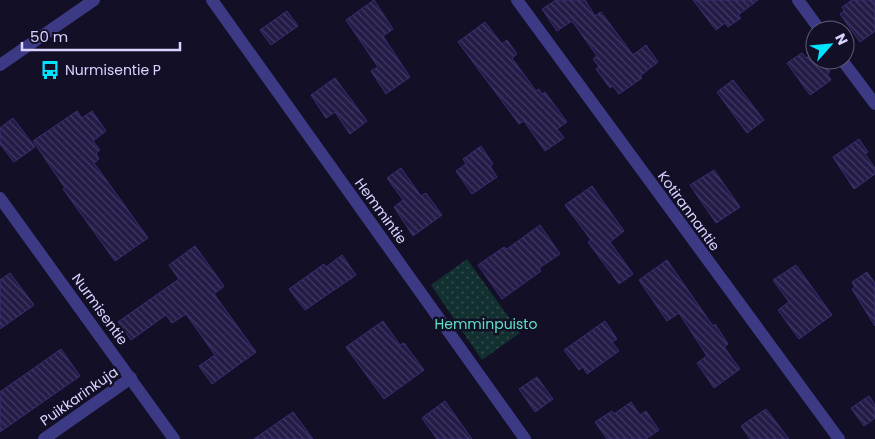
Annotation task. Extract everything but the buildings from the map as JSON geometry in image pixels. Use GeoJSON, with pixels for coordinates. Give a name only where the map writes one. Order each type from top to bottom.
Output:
{"type":"FeatureCollection","features":[{"type":"Feature","properties":{"kind":"street"},"geometry":{"type":"LineString","coordinates":[[0,65],[94,0]]}},
{"type":"Feature","properties":{"kind":"street","name":"Hemmintie"},"geometry":{"type":"LineString","coordinates":[[212,0],[525,439]]}},
{"type":"Feature","properties":{"kind":"street","name":"Kotirannantie"},"geometry":{"type":"LineString","coordinates":[[517,0],[839,439]]}},
{"type":"Feature","properties":{"kind":"street"},"geometry":{"type":"LineString","coordinates":[[798,0],[813,20]]}},
{"type":"Feature","properties":{"kind":"street"},"geometry":{"type":"LineString","coordinates":[[850,70],[875,104]]}},
{"type":"Feature","properties":{"kind":"street","name":"Nurmisentie"},"geometry":{"type":"LineString","coordinates":[[0,198],[174,439]]}},
{"type":"Feature","properties":{"kind":"street","name":"Puikkarinkuja"},"geometry":{"type":"LineString","coordinates":[[44,439],[131,378]]}},
{"type":"Feature","properties":{"kind":"green space","name":"Hemminpuisto"},"geometry":{"type":"Polygon","coordinates":[[[467,259],[520,333],[482,360],[431,285],[467,259]]]}},
{"type":"Feature","properties":{"kind":"place","name":"Nurmisentie P"},"geometry":{"type":"Point","coordinates":[50,70]}}]}
